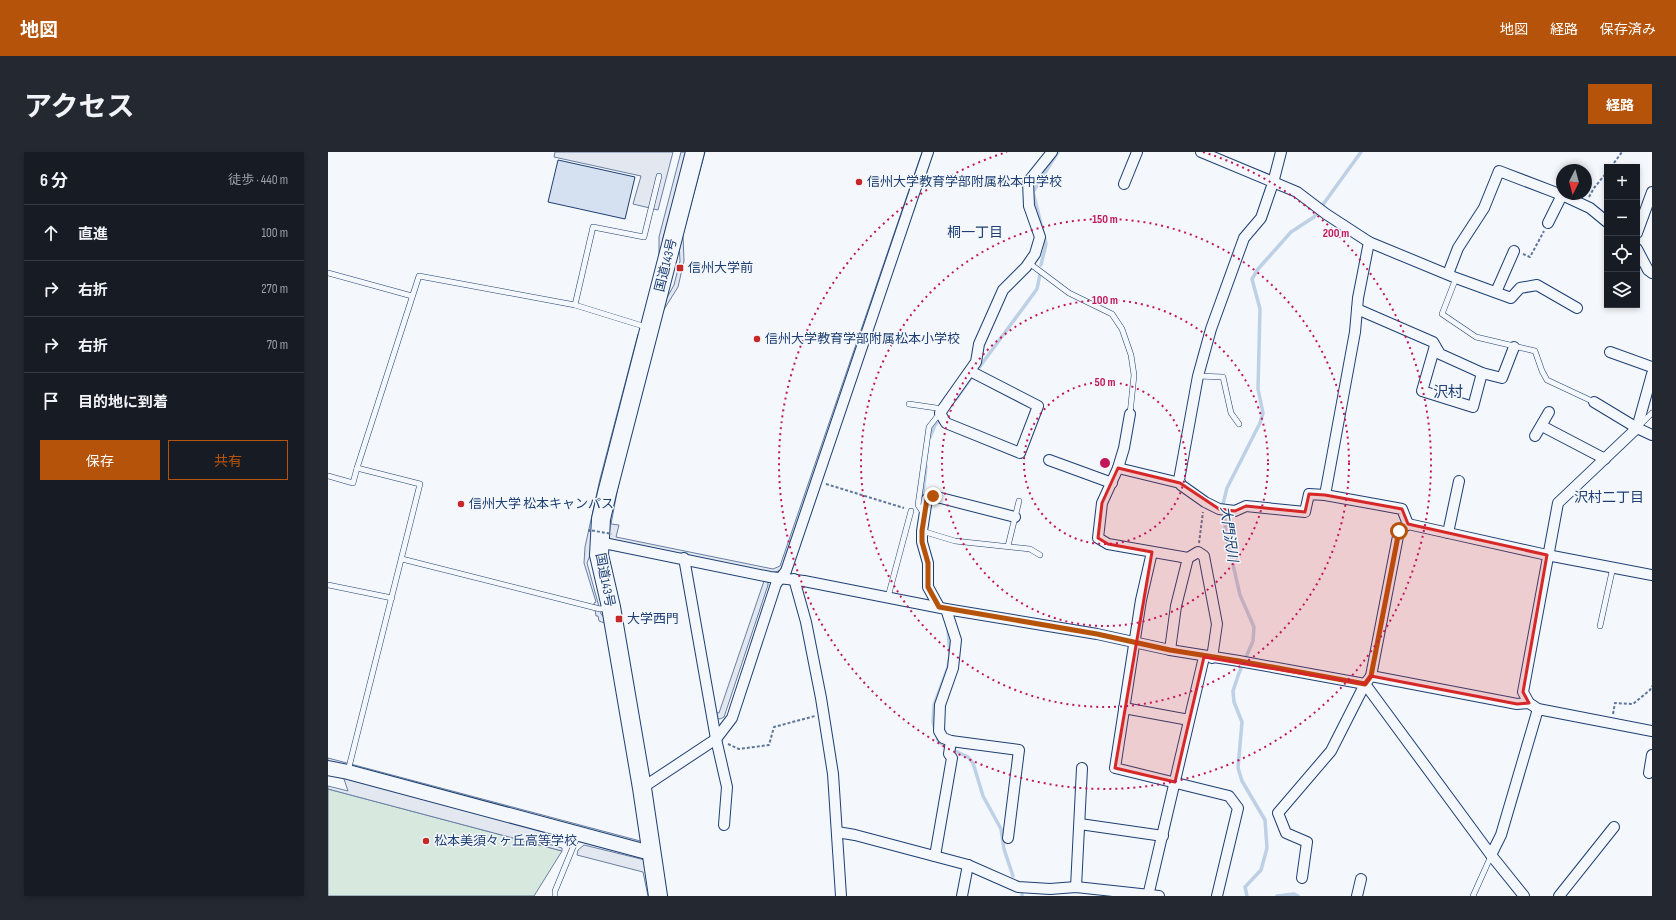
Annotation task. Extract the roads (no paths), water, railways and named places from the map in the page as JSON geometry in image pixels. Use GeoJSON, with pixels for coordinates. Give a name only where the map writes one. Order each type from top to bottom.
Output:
{"type":"FeatureCollection","features":[{"type":"Feature","properties":{"kind":"highway","name":"国道143号"},"geometry":{"type":"LineString","coordinates":[[658,896],[642,788],[611,608],[601,567],[600,536],[607,493],[695,152]]}},
{"type":"Feature","properties":{"kind":"street"},"geometry":{"type":"LineString","coordinates":[[642,788],[716,739],[732,718],[776,584],[786,571],[928,152]]}},
{"type":"Feature","properties":{"kind":"street"},"geometry":{"type":"LineString","coordinates":[[970,371],[1038,406],[1020,453],[946,423],[941,411],[976,362],[979,344],[1003,290],[1029,263],[1035,254],[1040,237],[1029,206],[1028,182],[1052,152]]}},
{"type":"Feature","properties":{"kind":"street"},"geometry":{"type":"LineString","coordinates":[[1124,184],[1137,152]]}},
{"type":"Feature","properties":{"kind":"street"},"geometry":{"type":"LineString","coordinates":[[1201,152],[1297,192],[1326,214],[1370,242],[1452,276],[1512,298],[1520,288],[1537,285],[1577,308]]}},
{"type":"Feature","properties":{"kind":"street"},"geometry":{"type":"LineString","coordinates":[[1180,483],[1198,376],[1211,329],[1244,238],[1261,218],[1273,183],[1281,152]]}},
{"type":"Feature","properties":{"kind":"street"},"geometry":{"type":"LineString","coordinates":[[1452,276],[1458,248],[1484,208],[1499,171],[1556,193]]}},
{"type":"Feature","properties":{"kind":"street"},"geometry":{"type":"LineString","coordinates":[[1640,224],[1652,192]]}},
{"type":"Feature","properties":{"kind":"street"},"geometry":{"type":"LineString","coordinates":[[1548,223],[1560,200]]}},
{"type":"Feature","properties":{"kind":"street"},"geometry":{"type":"LineString","coordinates":[[1573,200],[1586,206],[1604,220]]}},
{"type":"Feature","properties":{"kind":"street"},"geometry":{"type":"LineString","coordinates":[[1325,495],[1370,242]]}},
{"type":"Feature","properties":{"kind":"street"},"geometry":{"type":"LineString","coordinates":[[1496,292],[1514,251]]}},
{"type":"Feature","properties":{"kind":"street"},"geometry":{"type":"LineString","coordinates":[[1640,254],[1648,270],[1652,273]]}},
{"type":"Feature","properties":{"kind":"street"},"geometry":{"type":"LineString","coordinates":[[1357,309],[1433,342],[1440,354],[1482,372],[1502,378],[1514,346]]}},
{"type":"Feature","properties":{"kind":"street"},"geometry":{"type":"LineString","coordinates":[[1435,346],[1422,391],[1473,407],[1482,372]]}},
{"type":"Feature","properties":{"kind":"street"},"geometry":{"type":"LineString","coordinates":[[1610,352],[1652,367]]}},
{"type":"Feature","properties":{"kind":"street"},"geometry":{"type":"LineString","coordinates":[[1652,374],[1637,428],[1558,503],[1547,555],[1523,692],[1529,703],[1538,710],[1652,731]]}},
{"type":"Feature","properties":{"kind":"street"},"geometry":{"type":"LineString","coordinates":[[1594,402],[1637,428],[1652,435]]}},
{"type":"Feature","properties":{"kind":"street"},"geometry":{"type":"LineString","coordinates":[[1536,436],[1549,412]]}},
{"type":"Feature","properties":{"kind":"street"},"geometry":{"type":"LineString","coordinates":[[1130,414],[1124,448],[1118,468],[1102,503],[1098,538],[1108,544],[1152,552],[1188,558],[1198,552],[1204,556],[1217,624],[1189,720],[1148,895]]}},
{"type":"Feature","properties":{"kind":"street"},"geometry":{"type":"LineString","coordinates":[[1542,426],[1605,459]]}},
{"type":"Feature","properties":{"kind":"street"},"geometry":{"type":"LineString","coordinates":[[1049,460],[1112,483]]}},
{"type":"Feature","properties":{"kind":"street"},"geometry":{"type":"LineString","coordinates":[[1118,468],[1180,483],[1204,502],[1224,510],[1235,511],[1246,506],[1305,512],[1309,494],[1325,495],[1402,509],[1408,524]]}},
{"type":"Feature","properties":{"kind":"street"},"geometry":{"type":"LineString","coordinates":[[1448,533],[1459,482]]}},
{"type":"Feature","properties":{"kind":"street"},"geometry":{"type":"LineString","coordinates":[[935,856],[952,758],[950,746],[943,738],[940,730],[940,705],[953,668],[956,640],[942,608],[928,587],[928,563],[922,542],[922,531],[927,499],[933,496],[1016,517]]}},
{"type":"Feature","properties":{"kind":"street"},"geometry":{"type":"LineString","coordinates":[[1408,524],[1547,555],[1652,575]]}},
{"type":"Feature","properties":{"kind":"street"},"geometry":{"type":"LineString","coordinates":[[1302,878],[1307,842],[1286,833],[1278,813],[1331,751],[1368,680],[1399,531],[1408,524]]}},
{"type":"Feature","properties":{"kind":"street"},"geometry":{"type":"LineString","coordinates":[[600,536],[684,558],[770,577],[794,579],[942,608],[1097,634],[1135,644],[1208,657],[1368,680],[1517,704],[1529,703]]}},
{"type":"Feature","properties":{"kind":"street"},"geometry":{"type":"LineString","coordinates":[[1152,552],[1141,600],[1115,768],[1229,796],[1238,808],[1217,896]]}},
{"type":"Feature","properties":{"kind":"street"},"geometry":{"type":"LineString","coordinates":[[684,558],[716,739],[727,787],[724,825]]}},
{"type":"Feature","properties":{"kind":"street"},"geometry":{"type":"LineString","coordinates":[[1170,650],[1176,606],[1188,558]]}},
{"type":"Feature","properties":{"kind":"street"},"geometry":{"type":"LineString","coordinates":[[794,579],[806,622],[824,713],[833,774],[841,896]]}},
{"type":"Feature","properties":{"kind":"street"},"geometry":{"type":"LineString","coordinates":[[1368,680],[1491,855],[1524,896]]}},
{"type":"Feature","properties":{"kind":"street"},"geometry":{"type":"LineString","coordinates":[[1124,708],[1189,720]]}},
{"type":"Feature","properties":{"kind":"street"},"geometry":{"type":"LineString","coordinates":[[1491,855],[1501,835],[1538,710]]}},
{"type":"Feature","properties":{"kind":"street"},"geometry":{"type":"LineString","coordinates":[[950,746],[1018,750],[1008,838]]}},
{"type":"Feature","properties":{"kind":"street"},"geometry":{"type":"LineString","coordinates":[[1649,773],[1652,755]]}},
{"type":"Feature","properties":{"kind":"street"},"geometry":{"type":"LineString","coordinates":[[328,768],[348,772],[642,851],[652,851]]}},
{"type":"Feature","properties":{"kind":"street"},"geometry":{"type":"LineString","coordinates":[[1076,887],[1082,768]]}},
{"type":"Feature","properties":{"kind":"street"},"geometry":{"type":"LineString","coordinates":[[1080,824],[1163,836]]}},
{"type":"Feature","properties":{"kind":"street"},"geometry":{"type":"LineString","coordinates":[[1559,896],[1614,827]]}},
{"type":"Feature","properties":{"kind":"street"},"geometry":{"type":"LineString","coordinates":[[837,832],[855,835],[968,865],[1018,887],[1051,893],[1076,887],[1159,896]]}},
{"type":"Feature","properties":{"kind":"street"},"geometry":{"type":"LineString","coordinates":[[962,896],[968,865]]}},
{"type":"Feature","properties":{"kind":"street"},"geometry":{"type":"LineString","coordinates":[[1357,896],[1361,879]]}},
{"type":"Feature","properties":{"kind":"lane"},"geometry":{"type":"LineString","coordinates":[[575,305],[593,227],[644,237],[659,176]]}},
{"type":"Feature","properties":{"kind":"lane"},"geometry":{"type":"LineString","coordinates":[[1029,263],[1069,293],[1112,314],[1122,329],[1131,355],[1134,375],[1130,414]]}},
{"type":"Feature","properties":{"kind":"lane"},"geometry":{"type":"LineString","coordinates":[[328,273],[412,296]]}},
{"type":"Feature","properties":{"kind":"lane"},"geometry":{"type":"LineString","coordinates":[[328,476],[353,483],[356,468],[419,276],[575,305],[650,328]]}},
{"type":"Feature","properties":{"kind":"lane"},"geometry":{"type":"LineString","coordinates":[[1452,276],[1442,314],[1476,337],[1535,352],[1547,380],[1594,402]]}},
{"type":"Feature","properties":{"kind":"lane"},"geometry":{"type":"LineString","coordinates":[[1198,376],[1223,377],[1231,413],[1239,424]]}},
{"type":"Feature","properties":{"kind":"lane"},"geometry":{"type":"LineString","coordinates":[[909,404],[941,411],[929,427],[918,505],[924,514]]}},
{"type":"Feature","properties":{"kind":"lane"},"geometry":{"type":"LineString","coordinates":[[1637,428],[1652,413]]}},
{"type":"Feature","properties":{"kind":"lane"},"geometry":{"type":"LineString","coordinates":[[348,772],[420,484],[356,468]]}},
{"type":"Feature","properties":{"kind":"lane"},"geometry":{"type":"LineString","coordinates":[[1008,546],[1019,501]]}},
{"type":"Feature","properties":{"kind":"lane"},"geometry":{"type":"LineString","coordinates":[[888,597],[911,511]]}},
{"type":"Feature","properties":{"kind":"lane"},"geometry":{"type":"LineString","coordinates":[[922,531],[954,541],[1030,549],[1040,555]]}},
{"type":"Feature","properties":{"kind":"lane"},"geometry":{"type":"LineString","coordinates":[[402,559],[600,609],[611,608]]}},
{"type":"Feature","properties":{"kind":"lane"},"geometry":{"type":"LineString","coordinates":[[1600,626],[1613,568]]}},
{"type":"Feature","properties":{"kind":"lane"},"geometry":{"type":"LineString","coordinates":[[328,585],[392,598]]}},
{"type":"Feature","properties":{"kind":"lane"},"geometry":{"type":"LineString","coordinates":[[550,896],[555,893],[578,833]]}},
{"type":"Feature","properties":{"kind":"lane"},"geometry":{"type":"LineString","coordinates":[[1473,896],[1491,855]]}},
{"type":"Feature","properties":{"kind":"waterway"},"geometry":{"type":"LineString","coordinates":[[1041,265],[1046,244],[1033,192],[1058,152]]}},
{"type":"Feature","properties":{"kind":"waterway","name":"大門沢川"},"geometry":{"type":"LineString","coordinates":[[1247,896],[1245,887],[1261,870],[1267,848],[1265,820],[1242,781],[1238,768],[1242,722],[1234,702],[1233,691],[1253,641],[1254,627],[1240,595],[1226,534],[1223,504],[1227,488],[1260,423],[1263,413],[1258,389],[1260,309],[1252,279],[1258,269],[1291,232],[1314,217],[1361,152]]}},
{"type":"Feature","properties":{"kind":"waterway"},"geometry":{"type":"LineString","coordinates":[[978,369],[1037,289],[1040,274]]}},
{"type":"Feature","properties":{"kind":"waterway"},"geometry":{"type":"LineString","coordinates":[[956,399],[971,378]]}},
{"type":"Feature","properties":{"kind":"waterway"},"geometry":{"type":"LineString","coordinates":[[930,437],[939,420]]}},
{"type":"Feature","properties":{"kind":"waterway"},"geometry":{"type":"LineString","coordinates":[[922,500],[926,467]]}},
{"type":"Feature","properties":{"kind":"waterway"},"geometry":{"type":"LineString","coordinates":[[948,630],[950,654]]}},
{"type":"Feature","properties":{"kind":"waterway"},"geometry":{"type":"LineString","coordinates":[[949,660],[948,667],[934,705],[933,722],[938,740],[944,746],[968,757],[973,763],[983,796],[1001,829],[1004,849],[1013,876]]}},
{"type":"Feature","properties":{"kind":"waterway","name":"大門沢川"},"geometry":{"type":"LineString","coordinates":[[1277,896],[1294,894],[1298,896]]}},
{"type":"Feature","properties":{"kind":"place","name":"信州大学教育学部附属松本中学校"},"geometry":{"type":"Point","coordinates":[859,182]}},
{"type":"Feature","properties":{"kind":"place","name":"信州大学前"},"geometry":{"type":"Point","coordinates":[680,268]}},
{"type":"Feature","properties":{"kind":"place","name":"信州大学教育学部附属松本小学校"},"geometry":{"type":"Point","coordinates":[757,339]}},
{"type":"Feature","properties":{"kind":"place","name":"信州大学 松本キャンパス"},"geometry":{"type":"Point","coordinates":[461,504]}},
{"type":"Feature","properties":{"kind":"place","name":"大学西門"},"geometry":{"type":"Point","coordinates":[619,619]}},
{"type":"Feature","properties":{"kind":"place","name":"松本美須々ヶ丘高等学校"},"geometry":{"type":"Point","coordinates":[426,841]}},
{"type":"Feature","properties":{"kind":"district","name":"桐一丁目"},"geometry":{"type":"Point","coordinates":[975,232]}},
{"type":"Feature","properties":{"kind":"district","name":"沢村"},"geometry":{"type":"Point","coordinates":[1448,392]}},
{"type":"Feature","properties":{"kind":"district","name":"沢村二丁目"},"geometry":{"type":"Point","coordinates":[1609,497]}}]}
